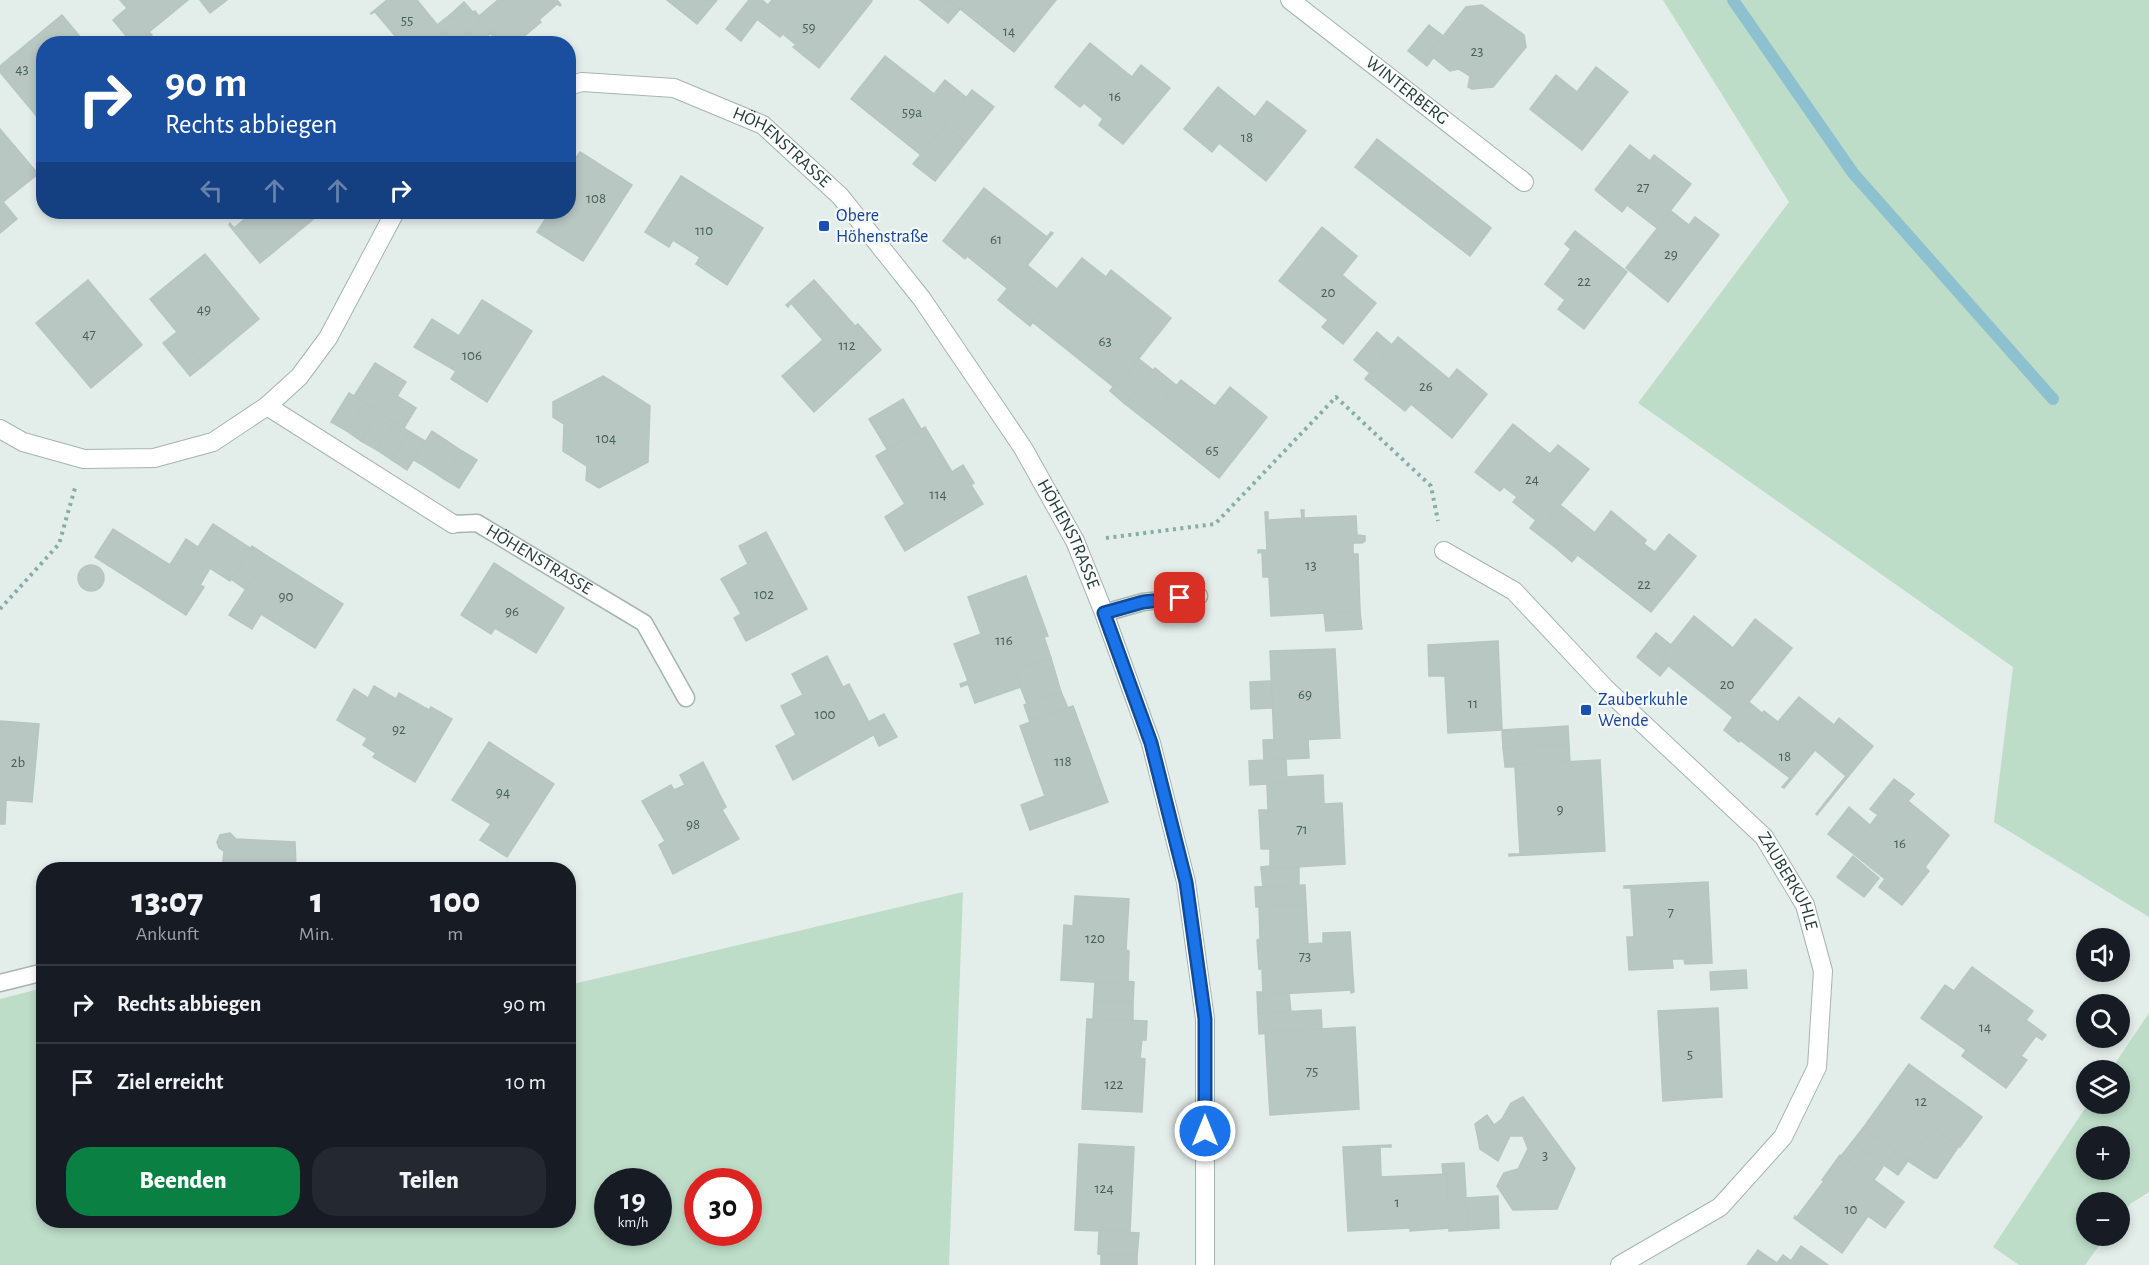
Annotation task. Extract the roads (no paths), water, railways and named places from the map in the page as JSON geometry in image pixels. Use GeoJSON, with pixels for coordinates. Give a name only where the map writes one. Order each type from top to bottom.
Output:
{"type":"FeatureCollection","features":[{"type":"Feature","properties":{"kind":"street","name":"WINTERBERG"},"geometry":{"type":"LineString","coordinates":[[1290,0],[1524,182]]}},
{"type":"Feature","properties":{"kind":"street","name":"HÖHENSTRASSE"},"geometry":{"type":"LineString","coordinates":[[576,84],[582,82],[674,88],[763,125],[840,196],[922,299],[1023,448],[1075,541],[1151,743],[1186,882],[1205,1019],[1205,1265]]}},
{"type":"Feature","properties":{"kind":"street"},"geometry":{"type":"LineString","coordinates":[[0,429],[23,442],[84,459],[154,458],[213,442],[267,406],[299,377],[328,338],[391,219]]}},
{"type":"Feature","properties":{"kind":"street","name":"HÖHENSTRASSE"},"geometry":{"type":"LineString","coordinates":[[267,406],[453,524]]}},
{"type":"Feature","properties":{"kind":"street","name":"ZAUBERKUHLE"},"geometry":{"type":"LineString","coordinates":[[1444,551],[1514,591],[1605,688],[1764,837],[1805,905],[1822,970],[1817,1067],[1783,1137],[1720,1207],[1620,1265]]}},
{"type":"Feature","properties":{"kind":"lane","name":"HÖHENSTRASSE"},"geometry":{"type":"LineString","coordinates":[[453,524],[477,523],[644,623],[686,698]]}},
{"type":"Feature","properties":{"kind":"lane"},"geometry":{"type":"LineString","coordinates":[[1104,613],[1143,602],[1198,596]]}},
{"type":"Feature","properties":{"kind":"lane"},"geometry":{"type":"LineString","coordinates":[[0,983],[36,974]]}},
{"type":"Feature","properties":{"kind":"waterway"},"geometry":{"type":"LineString","coordinates":[[1733,0],[1853,173],[2053,399]]}},
{"type":"Feature","properties":{"kind":"place","name":"Obere Höhenstraße"},"geometry":{"type":"Point","coordinates":[824,226]}},
{"type":"Feature","properties":{"kind":"place","name":"Zauberkuhle Wende"},"geometry":{"type":"Point","coordinates":[1586,710]}}]}
